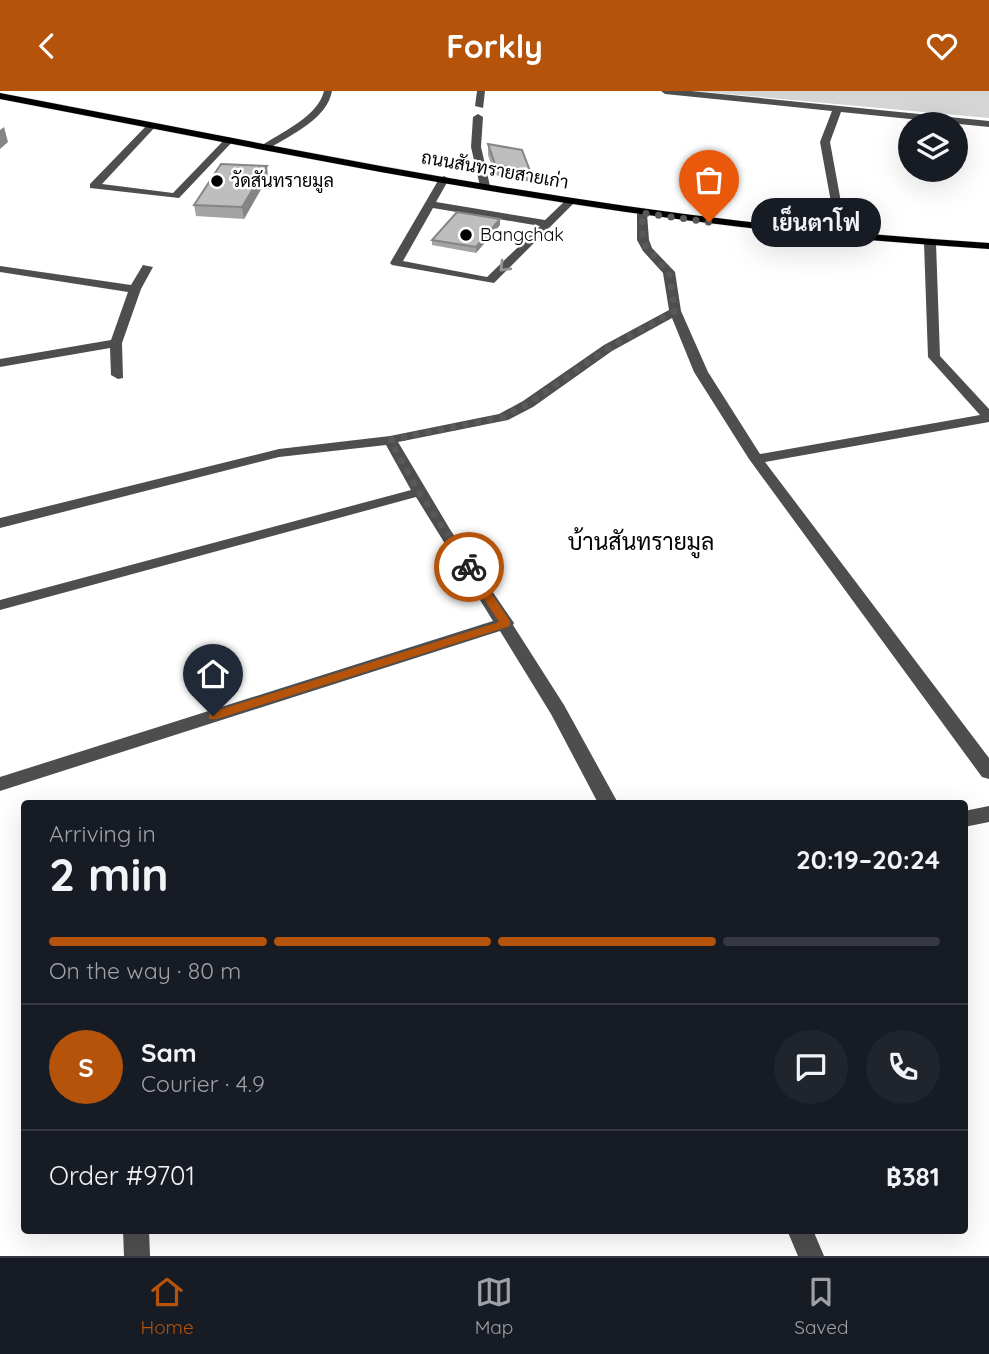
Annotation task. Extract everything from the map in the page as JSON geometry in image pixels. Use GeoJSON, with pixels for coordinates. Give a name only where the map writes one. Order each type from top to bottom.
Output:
{"type":"FeatureCollection","features":[{"type":"Feature","properties":{"kind":"main road","name":"ถนนสันทรายสายเก่า"},"geometry":{"type":"LineString","coordinates":[[0,96],[642,213],[842,236],[989,247]]}},
{"type":"Feature","properties":{"kind":"street"},"geometry":{"type":"LineString","coordinates":[[267,146],[322,108],[328,98],[328,91]]}},
{"type":"Feature","properties":{"kind":"street"},"geometry":{"type":"LineString","coordinates":[[481,91],[476,147],[485,186]]}},
{"type":"Feature","properties":{"kind":"street"},"geometry":{"type":"LineString","coordinates":[[664,91],[759,96],[837,109],[989,124]]}},
{"type":"Feature","properties":{"kind":"street"},"geometry":{"type":"LineString","coordinates":[[837,109],[825,142],[842,236]]}},
{"type":"Feature","properties":{"kind":"street"},"geometry":{"type":"LineString","coordinates":[[152,125],[94,186],[175,196],[230,139]]}},
{"type":"Feature","properties":{"kind":"street"},"geometry":{"type":"LineString","coordinates":[[444,179],[396,263],[490,281],[570,202]]}},
{"type":"Feature","properties":{"kind":"street"},"geometry":{"type":"LineString","coordinates":[[429,204],[547,224]]}},
{"type":"Feature","properties":{"kind":"street"},"geometry":{"type":"LineString","coordinates":[[642,213],[643,240],[647,249],[669,272],[675,311],[701,372],[756,459],[989,772]]}},
{"type":"Feature","properties":{"kind":"street"},"geometry":{"type":"LineString","coordinates":[[930,243],[934,357],[989,418]]}},
{"type":"Feature","properties":{"kind":"street"},"geometry":{"type":"LineString","coordinates":[[118,375],[116,343],[135,289],[147,267]]}},
{"type":"Feature","properties":{"kind":"street"},"geometry":{"type":"LineString","coordinates":[[0,269],[135,289]]}},
{"type":"Feature","properties":{"kind":"street"},"geometry":{"type":"LineString","coordinates":[[0,523],[279,453],[390,440],[503,417],[528,404],[608,348],[675,311]]}},
{"type":"Feature","properties":{"kind":"street"},"geometry":{"type":"LineString","coordinates":[[0,363],[116,343]]}},
{"type":"Feature","properties":{"kind":"street"},"geometry":{"type":"LineString","coordinates":[[756,459],[989,418]]}},
{"type":"Feature","properties":{"kind":"street"},"geometry":{"type":"LineString","coordinates":[[390,440],[419,492],[506,623],[607,800]]}},
{"type":"Feature","properties":{"kind":"street"},"geometry":{"type":"LineString","coordinates":[[0,605],[419,492]]}},
{"type":"Feature","properties":{"kind":"street"},"geometry":{"type":"LineString","coordinates":[[0,784],[506,623]]}},
{"type":"Feature","properties":{"kind":"street"},"geometry":{"type":"LineString","coordinates":[[968,818],[989,814]]}},
{"type":"Feature","properties":{"kind":"street"},"geometry":{"type":"LineString","coordinates":[[136,1234],[137,1256]]}},
{"type":"Feature","properties":{"kind":"street"},"geometry":{"type":"LineString","coordinates":[[802,1234],[811,1256]]}},
{"type":"Feature","properties":{"kind":"shaded area"},"geometry":{"type":"Polygon","coordinates":[[[695,91],[989,91],[989,118],[968,116],[968,112],[924,112],[695,91]]]}},
{"type":"Feature","properties":{"kind":"building"},"geometry":{"type":"Polygon","coordinates":[[[488,144],[522,150],[530,171],[495,164],[488,144]]]}},
{"type":"Feature","properties":{"kind":"building"},"geometry":{"type":"Polygon","coordinates":[[[221,164],[267,166],[242,207],[194,205],[221,164]]]}},
{"type":"Feature","properties":{"kind":"building","name":"Bangchak"},"geometry":{"type":"Polygon","coordinates":[[[457,212],[500,219],[476,247],[432,240],[457,212]]]}},
{"type":"Feature","properties":{"kind":"way so far"},"geometry":{"type":"LineString","coordinates":[[469,567],[419,492],[390,440],[503,417],[528,404],[608,348],[675,311],[673,284],[669,272],[647,249],[643,240],[642,213],[709,222]]}},
{"type":"Feature","properties":{"kind":"place","name":"วัดสันทรายมูล"},"geometry":{"type":"Point","coordinates":[217,181]}},
{"type":"Feature","properties":{"kind":"place","name":"เย็นตาโฟ"},"geometry":{"type":"Point","coordinates":[709,222]}},
{"type":"Feature","properties":{"kind":"place","name":"Bangchak"},"geometry":{"type":"Point","coordinates":[466,235]}},
{"type":"Feature","properties":{"kind":"district","name":"บ้านสันทรายมูล"},"geometry":{"type":"Point","coordinates":[641,542]}},
{"type":"Feature","properties":{"kind":"route"},"geometry":{"type":"LineString","coordinates":[[213,716],[506,623],[469,567]]}}]}
